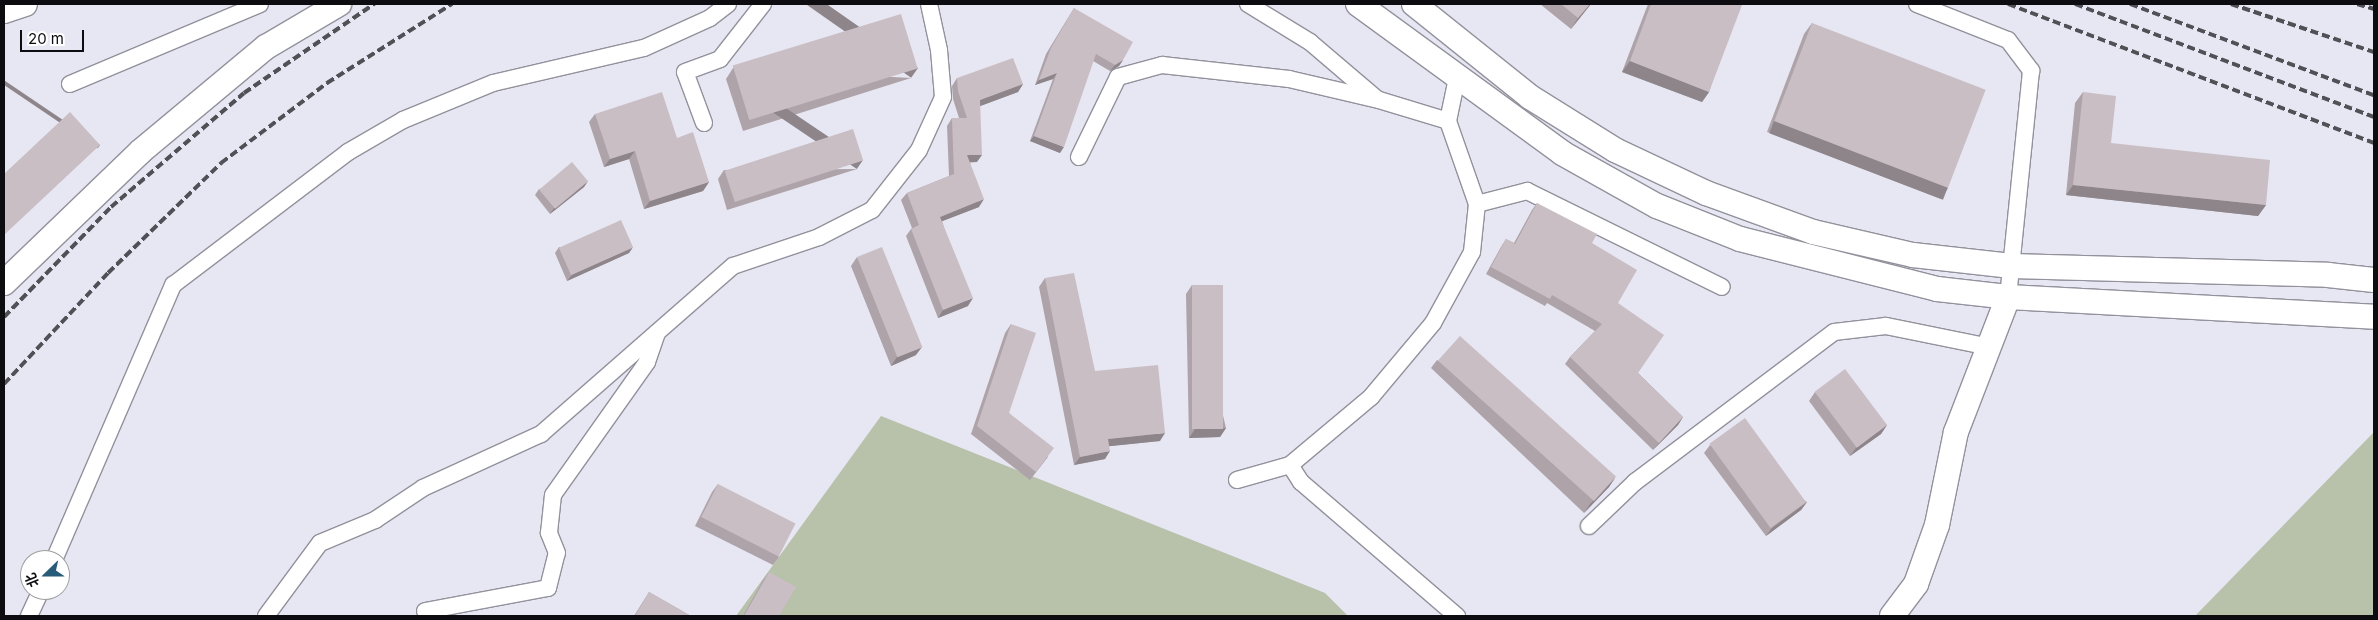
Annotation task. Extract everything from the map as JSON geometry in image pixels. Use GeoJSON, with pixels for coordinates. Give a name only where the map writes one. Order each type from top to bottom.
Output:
{"type":"FeatureCollection","features":[{"type":"Feature","properties":{"kind":"main road"},"geometry":{"type":"LineString","coordinates":[[4,11],[25,4]]}},
{"type":"Feature","properties":{"kind":"main road"},"geometry":{"type":"LineString","coordinates":[[4,282],[141,151],[266,47],[339,4]]}},
{"type":"Feature","properties":{"kind":"main road"},"geometry":{"type":"LineString","coordinates":[[1358,4],[1562,153],[1667,210],[1740,239],[1804,257],[1937,289],[2008,297],[2374,317]]}},
{"type":"Feature","properties":{"kind":"main road"},"geometry":{"type":"LineString","coordinates":[[1414,4],[1500,75],[1572,125],[1652,169],[1706,193],[1813,232],[1913,255],[2012,266],[2328,275],[2374,280]]}},
{"type":"Feature","properties":{"kind":"main road"},"geometry":{"type":"LineString","coordinates":[[1892,616],[1916,584],[1937,525],[1956,432],[2008,297]]}},
{"type":"Feature","properties":{"kind":"street"},"geometry":{"type":"LineString","coordinates":[[70,84],[260,4]]}},
{"type":"Feature","properties":{"kind":"street"},"geometry":{"type":"LineString","coordinates":[[58,550],[173,285],[348,152],[403,120],[493,83],[644,48],[710,18],[728,4]]}},
{"type":"Feature","properties":{"kind":"street"},"geometry":{"type":"LineString","coordinates":[[704,123],[685,72],[720,59],[763,4]]}},
{"type":"Feature","properties":{"kind":"street"},"geometry":{"type":"LineString","coordinates":[[266,616],[320,543],[374,520],[423,488],[541,434],[584,399],[657,331],[733,266],[819,237],[872,210],[918,150],[943,97],[939,50],[929,4]]}},
{"type":"Feature","properties":{"kind":"street"},"geometry":{"type":"LineString","coordinates":[[1248,4],[1310,42],[1379,100]]}},
{"type":"Feature","properties":{"kind":"street"},"geometry":{"type":"LineString","coordinates":[[1916,4],[2008,40],[2031,71],[2008,297]]}},
{"type":"Feature","properties":{"kind":"street"},"geometry":{"type":"LineString","coordinates":[[1079,157],[1118,77],[1162,64],[1289,79],[1379,100],[1448,121]]}},
{"type":"Feature","properties":{"kind":"street"},"geometry":{"type":"LineString","coordinates":[[1237,480],[1290,464],[1371,397],[1433,323],[1472,252],[1477,204],[1448,121],[1457,78]]}},
{"type":"Feature","properties":{"kind":"street"},"geometry":{"type":"LineString","coordinates":[[1477,204],[1527,191],[1722,288]]}},
{"type":"Feature","properties":{"kind":"street"},"geometry":{"type":"LineString","coordinates":[[1588,526],[1634,482],[1834,332],[1886,326],[1990,347]]}},
{"type":"Feature","properties":{"kind":"street"},"geometry":{"type":"LineString","coordinates":[[425,611],[548,588],[557,553],[549,533],[553,494],[647,362],[657,331]]}},
{"type":"Feature","properties":{"kind":"street"},"geometry":{"type":"LineString","coordinates":[[1290,464],[1301,482],[1457,616]]}},
{"type":"Feature","properties":{"kind":"street"},"geometry":{"type":"LineString","coordinates":[[29,616],[36,600]]}},
{"type":"Feature","properties":{"kind":"green space"},"geometry":{"type":"Polygon","coordinates":[[[881,416],[1325,593],[1348,616],[736,616],[881,416]]]}},
{"type":"Feature","properties":{"kind":"green space"},"geometry":{"type":"Polygon","coordinates":[[[2374,432],[2374,616],[2195,616],[2374,432]]]}},
{"type":"Feature","properties":{"kind":"building"},"geometry":{"type":"Polygon","coordinates":[[[1561,4],[1590,4],[1578,18],[1561,4]]]}},
{"type":"Feature","properties":{"kind":"building"},"geometry":{"type":"Polygon","coordinates":[[[1651,4],[1742,5],[1709,92],[1630,61],[1651,4]]]}},
{"type":"Feature","properties":{"kind":"building"},"geometry":{"type":"Polygon","coordinates":[[[1074,8],[1133,42],[1123,60],[1115,65],[1096,54],[1064,147],[1034,136],[1057,73],[1039,80],[1051,48],[1074,8]]]}},
{"type":"Feature","properties":{"kind":"building"},"geometry":{"type":"Polygon","coordinates":[[[901,14],[918,69],[749,120],[733,65],[901,14]]]}},
{"type":"Feature","properties":{"kind":"building"},"geometry":{"type":"Polygon","coordinates":[[[1812,23],[1986,90],[1948,188],[1774,121],[1812,23]]]}},
{"type":"Feature","properties":{"kind":"building"},"geometry":{"type":"Polygon","coordinates":[[[1013,58],[1023,84],[980,100],[982,155],[967,155],[984,199],[940,217],[973,298],[943,310],[911,229],[919,225],[907,193],[954,174],[952,118],[967,118],[958,91],[957,78],[1013,58]]]}},
{"type":"Feature","properties":{"kind":"building"},"geometry":{"type":"Polygon","coordinates":[[[662,92],[677,138],[693,132],[709,182],[650,201],[635,151],[610,159],[595,114],[662,92]]]}},
{"type":"Feature","properties":{"kind":"building"},"geometry":{"type":"Polygon","coordinates":[[[2083,92],[2116,96],[2111,143],[2270,160],[2266,205],[2073,185],[2083,92]]]}},
{"type":"Feature","properties":{"kind":"building"},"geometry":{"type":"Polygon","coordinates":[[[70,112],[100,145],[4,235],[4,174],[70,112]]]}},
{"type":"Feature","properties":{"kind":"building"},"geometry":{"type":"Polygon","coordinates":[[[853,129],[863,160],[735,202],[725,171],[853,129]]]}},
{"type":"Feature","properties":{"kind":"building"},"geometry":{"type":"Polygon","coordinates":[[[572,162],[588,181],[555,209],[539,190],[572,162]]]}},
{"type":"Feature","properties":{"kind":"building"},"geometry":{"type":"Polygon","coordinates":[[[1537,203],[1597,234],[1592,243],[1637,270],[1618,303],[1664,335],[1638,373],[1683,417],[1659,443],[1570,357],[1602,324],[1552,295],[1550,299],[1491,267],[1506,239],[1515,244],[1537,203]]]}},
{"type":"Feature","properties":{"kind":"building"},"geometry":{"type":"Polygon","coordinates":[[[621,220],[633,247],[571,275],[559,248],[621,220]]]}},
{"type":"Feature","properties":{"kind":"building"},"geometry":{"type":"Polygon","coordinates":[[[882,247],[922,347],[897,357],[857,257],[882,247]]]}},
{"type":"Feature","properties":{"kind":"building"},"geometry":{"type":"Polygon","coordinates":[[[1074,273],[1095,371],[1158,365],[1165,433],[1108,439],[1110,451],[1080,457],[1045,278],[1074,273]]]}},
{"type":"Feature","properties":{"kind":"building"},"geometry":{"type":"Polygon","coordinates":[[[1192,285],[1223,285],[1223,429],[1192,429],[1192,285]]]}},
{"type":"Feature","properties":{"kind":"building"},"geometry":{"type":"Polygon","coordinates":[[[1011,324],[1036,333],[1009,413],[1054,448],[1036,472],[977,426],[1011,324]]]}},
{"type":"Feature","properties":{"kind":"building"},"geometry":{"type":"Polygon","coordinates":[[[1460,336],[1616,477],[1594,501],[1438,361],[1460,336]]]}},
{"type":"Feature","properties":{"kind":"building"},"geometry":{"type":"Polygon","coordinates":[[[1845,369],[1887,425],[1857,448],[1815,392],[1845,369]]]}},
{"type":"Feature","properties":{"kind":"building"},"geometry":{"type":"Polygon","coordinates":[[[1745,418],[1806,502],[1771,528],[1709,444],[1745,418]]]}},
{"type":"Feature","properties":{"kind":"building"},"geometry":{"type":"Polygon","coordinates":[[[718,484],[796,523],[779,556],[701,517],[718,484]]]}},
{"type":"Feature","properties":{"kind":"building"},"geometry":{"type":"Polygon","coordinates":[[[769,572],[796,587],[779,616],[744,616],[769,572]]]}},
{"type":"Feature","properties":{"kind":"building"},"geometry":{"type":"Polygon","coordinates":[[[649,592],[691,616],[635,616],[649,592]]]}},
{"type":"Feature","properties":{"kind":"railway"},"geometry":{"type":"LineString","coordinates":[[4,317],[111,207],[244,93],[374,4]]}},
{"type":"Feature","properties":{"kind":"railway"},"geometry":{"type":"LineString","coordinates":[[4,384],[108,273],[221,163],[327,83],[452,4]]}},
{"type":"Feature","properties":{"kind":"railway"},"geometry":{"type":"LineString","coordinates":[[2008,4],[2374,143]]}},
{"type":"Feature","properties":{"kind":"railway"},"geometry":{"type":"LineString","coordinates":[[2075,4],[2374,117]]}},
{"type":"Feature","properties":{"kind":"railway"},"geometry":{"type":"LineString","coordinates":[[2130,4],[2374,95]]}},
{"type":"Feature","properties":{"kind":"railway"},"geometry":{"type":"LineString","coordinates":[[2231,4],[2374,52]]}},
{"type":"Feature","properties":{"kind":"railway"},"geometry":{"type":"LineString","coordinates":[[2357,4],[2374,9]]}}]}
